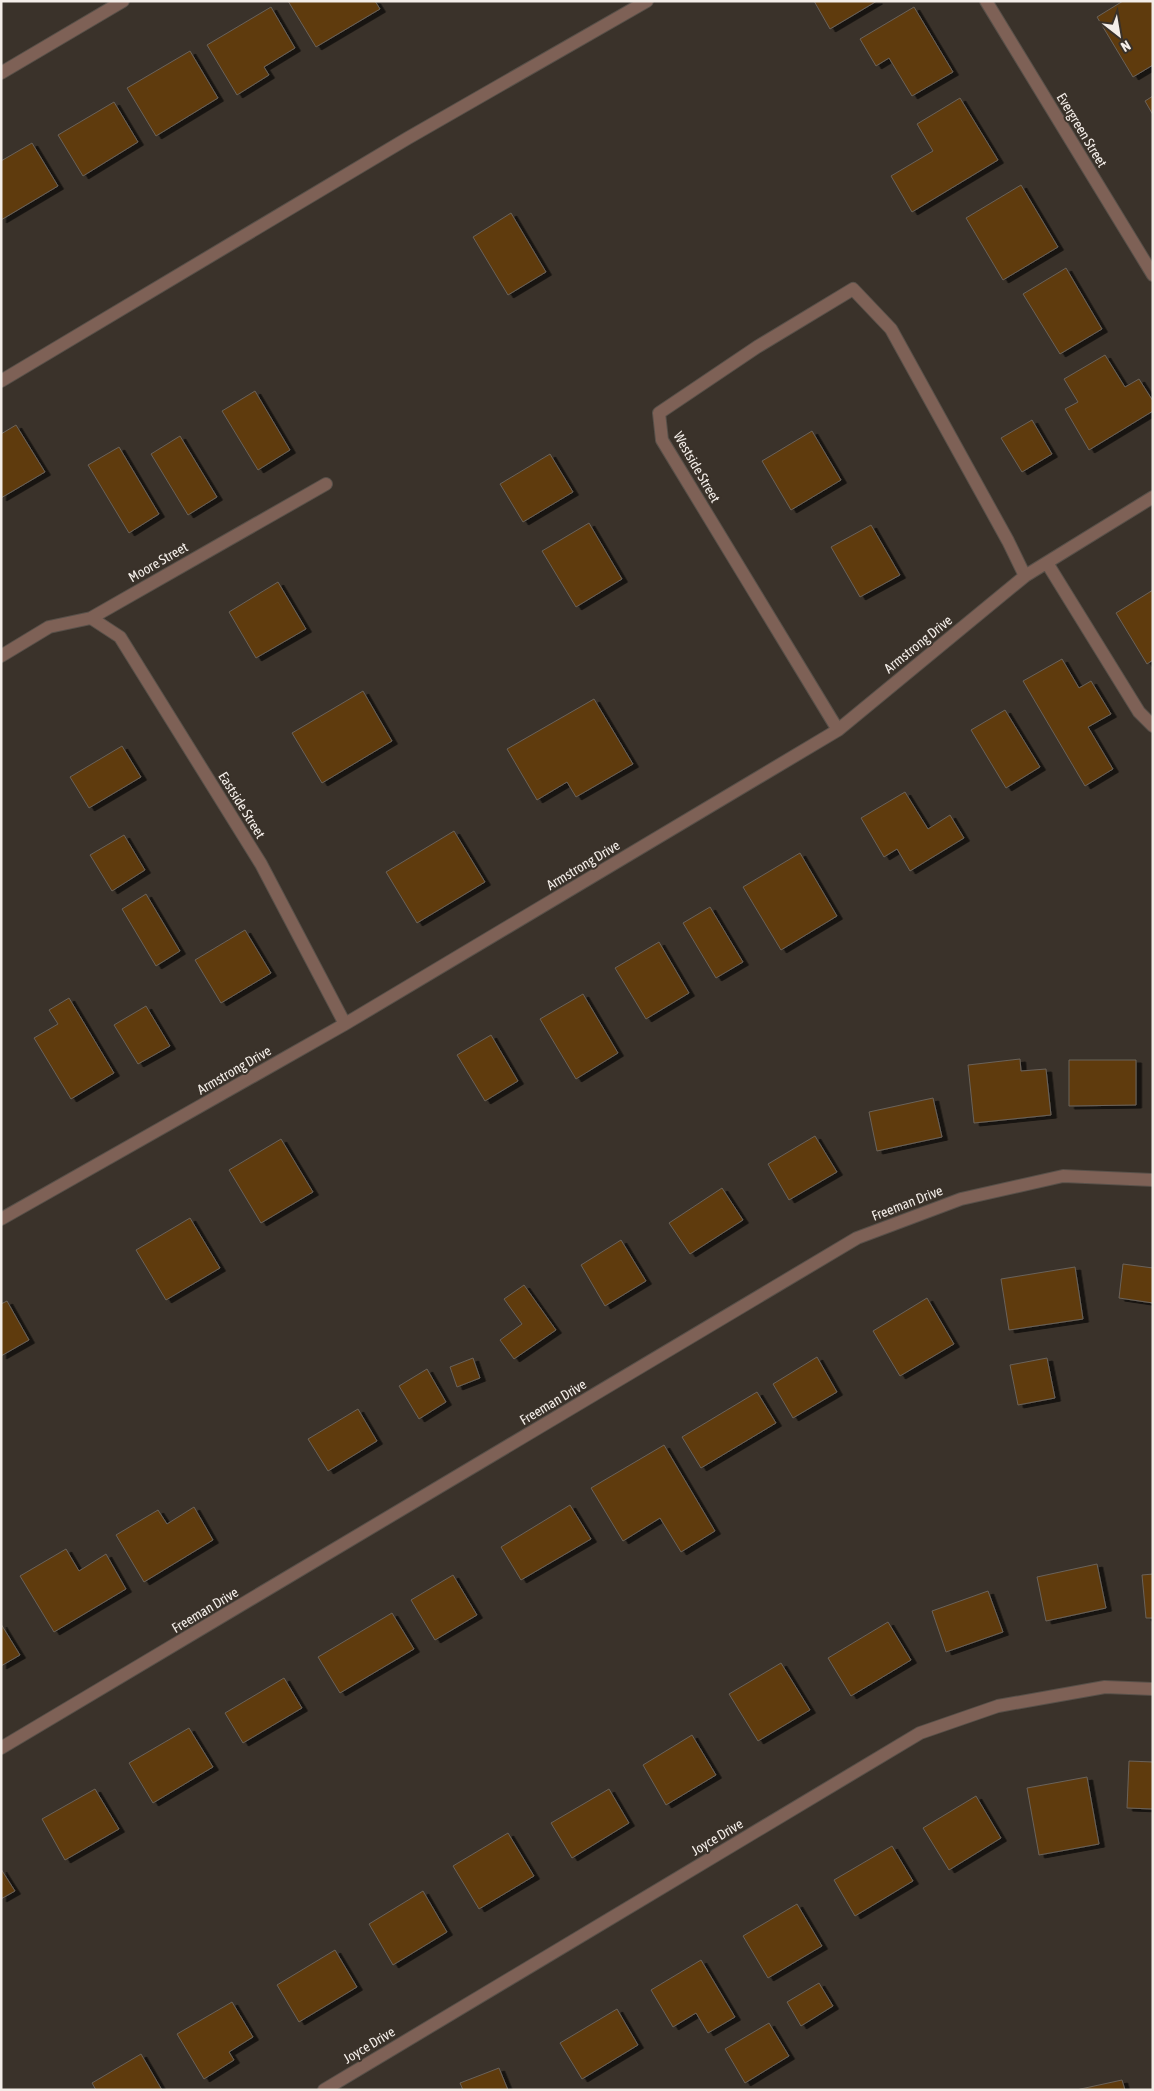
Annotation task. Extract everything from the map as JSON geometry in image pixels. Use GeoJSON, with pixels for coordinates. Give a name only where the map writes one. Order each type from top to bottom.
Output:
{"type":"FeatureCollection","features":[{"type":"Feature","properties":{"kind":"street"},"geometry":{"type":"LineString","coordinates":[[1,73],[123,1]]}},
{"type":"Feature","properties":{"kind":"street"},"geometry":{"type":"LineString","coordinates":[[1,381],[408,138],[647,1]]}},
{"type":"Feature","properties":{"kind":"street","name":"Evergreen Street"},"geometry":{"type":"LineString","coordinates":[[986,1],[1153,275]]}},
{"type":"Feature","properties":{"kind":"street","name":"Westside Street"},"geometry":{"type":"LineString","coordinates":[[838,730],[662,440],[659,413],[757,347],[853,289],[891,330],[1003,532],[1025,576]]}},
{"type":"Feature","properties":{"kind":"street","name":"Moore Street"},"geometry":{"type":"LineString","coordinates":[[1,656],[48,627],[92,618],[326,484]]}},
{"type":"Feature","properties":{"kind":"street","name":"Armstrong Drive"},"geometry":{"type":"LineString","coordinates":[[1,1219],[345,1024],[838,730],[1025,576],[1153,497]]}},
{"type":"Feature","properties":{"kind":"street"},"geometry":{"type":"LineString","coordinates":[[1047,563],[1139,712],[1153,726]]}},
{"type":"Feature","properties":{"kind":"street","name":"Eastside Street"},"geometry":{"type":"LineString","coordinates":[[92,618],[120,638],[261,864],[345,1024]]}},
{"type":"Feature","properties":{"kind":"street","name":"Freeman Drive"},"geometry":{"type":"LineString","coordinates":[[1,1748],[858,1238],[961,1199],[1063,1176],[1153,1180]]}},
{"type":"Feature","properties":{"kind":"street","name":"Joyce Drive"},"geometry":{"type":"LineString","coordinates":[[324,2090],[920,1733],[998,1706],[1105,1687],[1153,1689]]}},
{"type":"Feature","properties":{"kind":"building"},"geometry":{"type":"Polygon","coordinates":[[[288,1],[375,1],[380,9],[316,47],[288,1]]]}},
{"type":"Feature","properties":{"kind":"building"},"geometry":{"type":"Polygon","coordinates":[[[814,1],[877,1],[830,29],[814,1]]]}},
{"type":"Feature","properties":{"kind":"building"},"geometry":{"type":"Polygon","coordinates":[[[1123,1],[1153,1],[1153,65],[1133,77],[1097,17],[1123,1]]]}},
{"type":"Feature","properties":{"kind":"building"},"geometry":{"type":"Polygon","coordinates":[[[271,7],[295,48],[264,67],[269,75],[237,95],[207,45],[271,7]]]}},
{"type":"Feature","properties":{"kind":"building"},"geometry":{"type":"Polygon","coordinates":[[[914,7],[953,72],[912,96],[889,58],[876,66],[860,39],[914,7]]]}},
{"type":"Feature","properties":{"kind":"building"},"geometry":{"type":"Polygon","coordinates":[[[190,51],[218,98],[156,136],[127,88],[190,51]]]}},
{"type":"Feature","properties":{"kind":"building"},"geometry":{"type":"Polygon","coordinates":[[[1153,96],[1153,115],[1145,101],[1153,96]]]}},
{"type":"Feature","properties":{"kind":"building"},"geometry":{"type":"Polygon","coordinates":[[[960,98],[998,160],[912,212],[891,176],[933,151],[917,124],[960,98]]]}},
{"type":"Feature","properties":{"kind":"building"},"geometry":{"type":"Polygon","coordinates":[[[114,102],[138,142],[83,176],[58,135],[114,102]]]}},
{"type":"Feature","properties":{"kind":"building"},"geometry":{"type":"Polygon","coordinates":[[[32,143],[58,186],[1,220],[1,161],[32,143]]]}},
{"type":"Feature","properties":{"kind":"building"},"geometry":{"type":"Polygon","coordinates":[[[1021,185],[1058,247],[1003,280],[966,218],[1021,185]]]}},
{"type":"Feature","properties":{"kind":"building"},"geometry":{"type":"Polygon","coordinates":[[[511,213],[546,272],[508,295],[473,237],[511,213]]]}},
{"type":"Feature","properties":{"kind":"building"},"geometry":{"type":"Polygon","coordinates":[[[1066,268],[1102,329],[1060,354],[1023,294],[1066,268]]]}},
{"type":"Feature","properties":{"kind":"building"},"geometry":{"type":"Polygon","coordinates":[[[1105,355],[1125,387],[1139,379],[1153,401],[1153,411],[1089,450],[1065,409],[1078,402],[1064,379],[1105,355]]]}},
{"type":"Feature","properties":{"kind":"building"},"geometry":{"type":"Polygon","coordinates":[[[255,391],[290,450],[258,470],[222,411],[255,391]]]}},
{"type":"Feature","properties":{"kind":"building"},"geometry":{"type":"Polygon","coordinates":[[[1032,420],[1052,454],[1022,472],[1001,438],[1032,420]]]}},
{"type":"Feature","properties":{"kind":"building"},"geometry":{"type":"Polygon","coordinates":[[[16,425],[45,472],[1,498],[1,434],[16,425]]]}},
{"type":"Feature","properties":{"kind":"building"},"geometry":{"type":"Polygon","coordinates":[[[812,431],[841,480],[791,510],[762,461],[812,431]]]}},
{"type":"Feature","properties":{"kind":"building"},"geometry":{"type":"Polygon","coordinates":[[[180,436],[217,497],[188,515],[151,454],[180,436]]]}},
{"type":"Feature","properties":{"kind":"building"},"geometry":{"type":"Polygon","coordinates":[[[119,447],[159,514],[129,533],[88,465],[119,447]]]}},
{"type":"Feature","properties":{"kind":"building"},"geometry":{"type":"Polygon","coordinates":[[[550,454],[573,492],[523,522],[500,484],[550,454]]]}},
{"type":"Feature","properties":{"kind":"building"},"geometry":{"type":"Polygon","coordinates":[[[589,523],[622,579],[576,607],[542,551],[589,523]]]}},
{"type":"Feature","properties":{"kind":"building"},"geometry":{"type":"Polygon","coordinates":[[[871,525],[900,575],[860,597],[831,547],[871,525]]]}},
{"type":"Feature","properties":{"kind":"building"},"geometry":{"type":"Polygon","coordinates":[[[278,582],[306,629],[256,658],[229,612],[278,582]]]}},
{"type":"Feature","properties":{"kind":"building"},"geometry":{"type":"Polygon","coordinates":[[[1153,590],[1153,660],[1147,664],[1116,613],[1153,590]]]}},
{"type":"Feature","properties":{"kind":"building"},"geometry":{"type":"Polygon","coordinates":[[[1062,659],[1079,688],[1091,681],[1111,714],[1088,727],[1113,769],[1085,786],[1023,681],[1062,659]]]}},
{"type":"Feature","properties":{"kind":"building"},"geometry":{"type":"Polygon","coordinates":[[[363,691],[392,741],[322,783],[292,733],[363,691]]]}},
{"type":"Feature","properties":{"kind":"building"},"geometry":{"type":"Polygon","coordinates":[[[594,699],[633,764],[576,797],[567,782],[537,800],[507,749],[594,699]]]}},
{"type":"Feature","properties":{"kind":"building"},"geometry":{"type":"Polygon","coordinates":[[[1005,710],[1040,767],[1006,788],[971,730],[1005,710]]]}},
{"type":"Feature","properties":{"kind":"building"},"geometry":{"type":"Polygon","coordinates":[[[122,746],[141,777],[89,808],[70,777],[122,746]]]}},
{"type":"Feature","properties":{"kind":"building"},"geometry":{"type":"Polygon","coordinates":[[[905,792],[928,829],[950,815],[964,838],[910,871],[897,849],[884,857],[861,818],[905,792]]]}},
{"type":"Feature","properties":{"kind":"building"},"geometry":{"type":"Polygon","coordinates":[[[454,831],[485,882],[417,923],[386,872],[454,831]]]}},
{"type":"Feature","properties":{"kind":"building"},"geometry":{"type":"Polygon","coordinates":[[[124,835],[145,870],[112,891],[90,855],[124,835]]]}},
{"type":"Feature","properties":{"kind":"building"},"geometry":{"type":"Polygon","coordinates":[[[800,853],[837,916],[781,950],[743,887],[800,853]]]}},
{"type":"Feature","properties":{"kind":"building"},"geometry":{"type":"Polygon","coordinates":[[[146,894],[180,951],[156,966],[122,909],[146,894]]]}},
{"type":"Feature","properties":{"kind":"building"},"geometry":{"type":"Polygon","coordinates":[[[710,907],[743,962],[716,978],[683,923],[710,907]]]}},
{"type":"Feature","properties":{"kind":"building"},"geometry":{"type":"Polygon","coordinates":[[[245,930],[271,973],[221,1003],[195,960],[245,930]]]}},
{"type":"Feature","properties":{"kind":"building"},"geometry":{"type":"Polygon","coordinates":[[[659,942],[689,993],[646,1019],[615,968],[659,942]]]}},
{"type":"Feature","properties":{"kind":"building"},"geometry":{"type":"Polygon","coordinates":[[[583,994],[618,1053],[576,1079],[540,1019],[583,994]]]}},
{"type":"Feature","properties":{"kind":"building"},"geometry":{"type":"Polygon","coordinates":[[[69,998],[114,1073],[71,1099],[34,1038],[58,1024],[49,1010],[69,998]]]}},
{"type":"Feature","properties":{"kind":"building"},"geometry":{"type":"Polygon","coordinates":[[[146,1006],[170,1046],[138,1064],[114,1025],[146,1006]]]}},
{"type":"Feature","properties":{"kind":"building"},"geometry":{"type":"Polygon","coordinates":[[[491,1035],[518,1081],[485,1101],[457,1055],[491,1035]]]}},
{"type":"Feature","properties":{"kind":"building"},"geometry":{"type":"Polygon","coordinates":[[[1020,1059],[1021,1071],[1046,1069],[1051,1115],[974,1123],[968,1065],[1020,1059]]]}},
{"type":"Feature","properties":{"kind":"building"},"geometry":{"type":"Polygon","coordinates":[[[1069,1060],[1136,1060],[1136,1105],[1069,1106],[1069,1060]]]}},
{"type":"Feature","properties":{"kind":"building"},"geometry":{"type":"Polygon","coordinates":[[[933,1098],[942,1137],[877,1151],[869,1112],[933,1098]]]}},
{"type":"Feature","properties":{"kind":"building"},"geometry":{"type":"Polygon","coordinates":[[[815,1136],[837,1172],[789,1200],[768,1164],[815,1136]]]}},
{"type":"Feature","properties":{"kind":"building"},"geometry":{"type":"Polygon","coordinates":[[[281,1139],[313,1192],[261,1223],[229,1170],[281,1139]]]}},
{"type":"Feature","properties":{"kind":"building"},"geometry":{"type":"Polygon","coordinates":[[[722,1188],[743,1220],[690,1254],[669,1223],[722,1188]]]}},
{"type":"Feature","properties":{"kind":"building"},"geometry":{"type":"Polygon","coordinates":[[[190,1218],[220,1268],[166,1300],[136,1250],[190,1218]]]}},
{"type":"Feature","properties":{"kind":"building"},"geometry":{"type":"Polygon","coordinates":[[[621,1240],[646,1281],[605,1306],[581,1265],[621,1240]]]}},
{"type":"Feature","properties":{"kind":"building"},"geometry":{"type":"Polygon","coordinates":[[[1123,1264],[1153,1268],[1153,1303],[1119,1298],[1123,1264]]]}},
{"type":"Feature","properties":{"kind":"building"},"geometry":{"type":"Polygon","coordinates":[[[1075,1267],[1083,1319],[1009,1330],[1001,1279],[1075,1267]]]}},
{"type":"Feature","properties":{"kind":"building"},"geometry":{"type":"Polygon","coordinates":[[[524,1285],[556,1330],[514,1359],[500,1340],[522,1324],[504,1299],[524,1285]]]}},
{"type":"Feature","properties":{"kind":"building"},"geometry":{"type":"Polygon","coordinates":[[[927,1298],[954,1344],[900,1376],[873,1331],[927,1298]]]}},
{"type":"Feature","properties":{"kind":"building"},"geometry":{"type":"Polygon","coordinates":[[[7,1301],[29,1340],[1,1356],[1,1304],[7,1301]]]}},
{"type":"Feature","properties":{"kind":"building"},"geometry":{"type":"Polygon","coordinates":[[[817,1357],[837,1392],[793,1418],[773,1384],[817,1357]]]}},
{"type":"Feature","properties":{"kind":"building"},"geometry":{"type":"Polygon","coordinates":[[[473,1358],[480,1378],[457,1387],[450,1367],[473,1358]]]}},
{"type":"Feature","properties":{"kind":"building"},"geometry":{"type":"Polygon","coordinates":[[[1047,1358],[1055,1398],[1018,1405],[1010,1365],[1047,1358]]]}},
{"type":"Feature","properties":{"kind":"building"},"geometry":{"type":"Polygon","coordinates":[[[427,1369],[446,1402],[419,1419],[399,1386],[427,1369]]]}},
{"type":"Feature","properties":{"kind":"building"},"geometry":{"type":"Polygon","coordinates":[[[757,1392],[776,1423],[701,1468],[682,1437],[757,1392]]]}},
{"type":"Feature","properties":{"kind":"building"},"geometry":{"type":"Polygon","coordinates":[[[358,1409],[377,1441],[328,1471],[308,1439],[358,1409]]]}},
{"type":"Feature","properties":{"kind":"building"},"geometry":{"type":"Polygon","coordinates":[[[664,1445],[715,1531],[681,1552],[660,1518],[623,1541],[591,1488],[664,1445]]]}},
{"type":"Feature","properties":{"kind":"building"},"geometry":{"type":"Polygon","coordinates":[[[570,1505],[591,1539],[521,1580],[501,1547],[570,1505]]]}},
{"type":"Feature","properties":{"kind":"building"},"geometry":{"type":"Polygon","coordinates":[[[194,1507],[213,1540],[144,1582],[116,1535],[158,1510],[167,1524],[194,1507]]]}},
{"type":"Feature","properties":{"kind":"building"},"geometry":{"type":"Polygon","coordinates":[[[66,1549],[79,1571],[106,1554],[126,1589],[54,1632],[20,1576],[66,1549]]]}},
{"type":"Feature","properties":{"kind":"building"},"geometry":{"type":"Polygon","coordinates":[[[1097,1564],[1106,1608],[1046,1621],[1037,1577],[1097,1564]]]}},
{"type":"Feature","properties":{"kind":"building"},"geometry":{"type":"Polygon","coordinates":[[[1153,1574],[1153,1618],[1146,1618],[1142,1575],[1153,1574]]]}},
{"type":"Feature","properties":{"kind":"building"},"geometry":{"type":"Polygon","coordinates":[[[453,1575],[477,1615],[435,1640],[411,1600],[453,1575]]]}},
{"type":"Feature","properties":{"kind":"building"},"geometry":{"type":"Polygon","coordinates":[[[988,1591],[1003,1632],[946,1652],[932,1611],[988,1591]]]}},
{"type":"Feature","properties":{"kind":"building"},"geometry":{"type":"Polygon","coordinates":[[[392,1613],[414,1649],[340,1693],[318,1657],[392,1613]]]}},
{"type":"Feature","properties":{"kind":"building"},"geometry":{"type":"Polygon","coordinates":[[[888,1622],[911,1660],[851,1696],[828,1658],[888,1622]]]}},
{"type":"Feature","properties":{"kind":"building"},"geometry":{"type":"Polygon","coordinates":[[[1,1624],[20,1655],[1,1666],[1,1624]]]}},
{"type":"Feature","properties":{"kind":"building"},"geometry":{"type":"Polygon","coordinates":[[[781,1663],[810,1710],[758,1741],[729,1694],[781,1663]]]}},
{"type":"Feature","properties":{"kind":"building"},"geometry":{"type":"Polygon","coordinates":[[[284,1678],[302,1708],[243,1743],[225,1713],[284,1678]]]}},
{"type":"Feature","properties":{"kind":"building"},"geometry":{"type":"Polygon","coordinates":[[[189,1728],[213,1767],[153,1803],[129,1763],[189,1728]]]}},
{"type":"Feature","properties":{"kind":"building"},"geometry":{"type":"Polygon","coordinates":[[[692,1735],[716,1775],[666,1805],[643,1765],[692,1735]]]}},
{"type":"Feature","properties":{"kind":"building"},"geometry":{"type":"Polygon","coordinates":[[[1129,1761],[1153,1762],[1153,1809],[1127,1808],[1129,1761]]]}},
{"type":"Feature","properties":{"kind":"building"},"geometry":{"type":"Polygon","coordinates":[[[1087,1777],[1099,1844],[1039,1855],[1027,1788],[1087,1777]]]}},
{"type":"Feature","properties":{"kind":"building"},"geometry":{"type":"Polygon","coordinates":[[[95,1789],[119,1829],[65,1860],[42,1819],[95,1789]]]}},
{"type":"Feature","properties":{"kind":"building"},"geometry":{"type":"Polygon","coordinates":[[[609,1789],[629,1823],[572,1858],[551,1823],[609,1789]]]}},
{"type":"Feature","properties":{"kind":"building"},"geometry":{"type":"Polygon","coordinates":[[[976,1796],[1001,1838],[949,1870],[923,1828],[976,1796]]]}},
{"type":"Feature","properties":{"kind":"building"},"geometry":{"type":"Polygon","coordinates":[[[508,1833],[534,1876],[479,1909],[453,1866],[508,1833]]]}},
{"type":"Feature","properties":{"kind":"building"},"geometry":{"type":"Polygon","coordinates":[[[892,1846],[913,1881],[855,1916],[834,1880],[892,1846]]]}},
{"type":"Feature","properties":{"kind":"building"},"geometry":{"type":"Polygon","coordinates":[[[1,1869],[15,1891],[1,1899],[1,1869]]]}},
{"type":"Feature","properties":{"kind":"building"},"geometry":{"type":"Polygon","coordinates":[[[423,1891],[447,1932],[393,1965],[369,1924],[423,1891]]]}},
{"type":"Feature","properties":{"kind":"building"},"geometry":{"type":"Polygon","coordinates":[[[797,1904],[822,1946],[768,1978],[743,1936],[797,1904]]]}},
{"type":"Feature","properties":{"kind":"building"},"geometry":{"type":"Polygon","coordinates":[[[335,1950],[357,1987],[299,2022],[277,1985],[335,1950]]]}},
{"type":"Feature","properties":{"kind":"building"},"geometry":{"type":"Polygon","coordinates":[[[701,1960],[735,2017],[708,2033],[696,2013],[673,2027],[651,1990],[701,1960]]]}},
{"type":"Feature","properties":{"kind":"building"},"geometry":{"type":"Polygon","coordinates":[[[819,1983],[833,2006],[801,2026],[787,2002],[819,1983]]]}},
{"type":"Feature","properties":{"kind":"building"},"geometry":{"type":"Polygon","coordinates":[[[232,2002],[253,2037],[229,2052],[234,2060],[204,2079],[177,2034],[232,2002]]]}},
{"type":"Feature","properties":{"kind":"building"},"geometry":{"type":"Polygon","coordinates":[[[617,2009],[638,2045],[582,2079],[560,2043],[617,2009]]]}},
{"type":"Feature","properties":{"kind":"building"},"geometry":{"type":"Polygon","coordinates":[[[769,2023],[789,2056],[745,2083],[725,2049],[769,2023]]]}},
{"type":"Feature","properties":{"kind":"building"},"geometry":{"type":"Polygon","coordinates":[[[141,2054],[162,2090],[96,2090],[92,2083],[141,2054]]]}},
{"type":"Feature","properties":{"kind":"building"},"geometry":{"type":"Polygon","coordinates":[[[499,2068],[508,2090],[463,2090],[460,2083],[499,2068]]]}},
{"type":"Feature","properties":{"kind":"building"},"geometry":{"type":"Polygon","coordinates":[[[1122,2080],[1125,2090],[1076,2090],[1122,2080]]]}}]}
